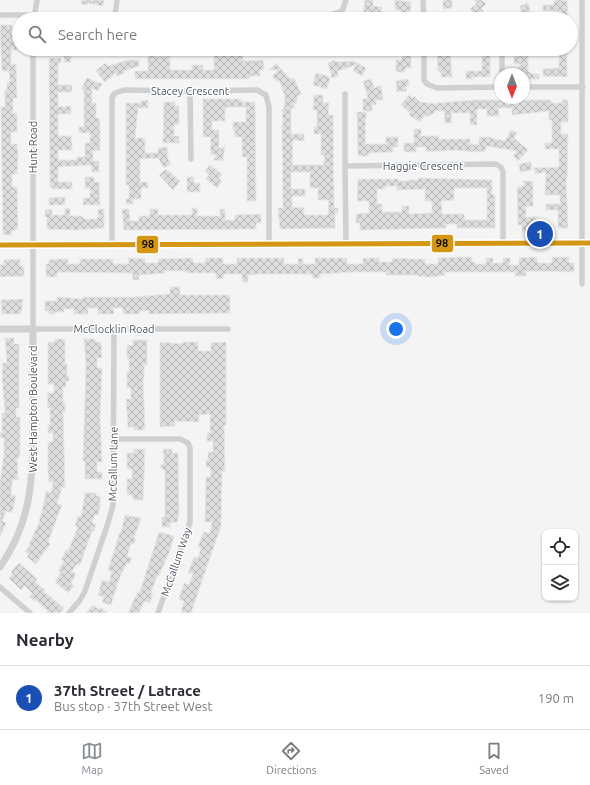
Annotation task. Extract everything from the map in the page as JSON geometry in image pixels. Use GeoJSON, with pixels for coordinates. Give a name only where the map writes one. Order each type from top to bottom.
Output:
{"type":"FeatureCollection","features":[{"type":"Feature","properties":{"kind":"street"},"geometry":{"type":"LineString","coordinates":[[35,12],[37,0]]}},
{"type":"Feature","properties":{"kind":"street"},"geometry":{"type":"LineString","coordinates":[[115,12],[117,0]]}},
{"type":"Feature","properties":{"kind":"street"},"geometry":{"type":"LineString","coordinates":[[338,12],[342,11],[346,0]]}},
{"type":"Feature","properties":{"kind":"street"},"geometry":{"type":"LineString","coordinates":[[423,0],[424,12]]}},
{"type":"Feature","properties":{"kind":"street"},"geometry":{"type":"LineString","coordinates":[[582,0],[584,165],[582,284]]}},
{"type":"Feature","properties":{"kind":"street"},"geometry":{"type":"LineString","coordinates":[[0,15],[12,16]]}},
{"type":"Feature","properties":{"kind":"street","name":"Hunt Road"},"geometry":{"type":"LineString","coordinates":[[33,56],[33,245]]}},
{"type":"Feature","properties":{"kind":"street"},"geometry":{"type":"LineString","coordinates":[[424,56],[424,80],[431,86],[437,88],[494,87]]}},
{"type":"Feature","properties":{"kind":"street"},"geometry":{"type":"LineString","coordinates":[[502,56],[502,68]]}},
{"type":"Feature","properties":{"kind":"street"},"geometry":{"type":"LineString","coordinates":[[530,87],[583,87]]}},
{"type":"Feature","properties":{"kind":"street","name":"Stacey Crescent"},"geometry":{"type":"LineString","coordinates":[[112,244],[112,98],[115,93],[124,90],[257,90],[266,95],[268,108],[269,244]]}},
{"type":"Feature","properties":{"kind":"street"},"geometry":{"type":"LineString","coordinates":[[190,91],[191,159]]}},
{"type":"Feature","properties":{"kind":"street"},"geometry":{"type":"LineString","coordinates":[[345,94],[346,244]]}},
{"type":"Feature","properties":{"kind":"street","name":"Haggie Crescent"},"geometry":{"type":"LineString","coordinates":[[345,166],[496,164],[501,167],[503,172],[503,244]]}},
{"type":"Feature","properties":{"kind":"street"},"geometry":{"type":"LineString","coordinates":[[584,165],[590,165]]}},
{"type":"Feature","properties":{"kind":"street"},"geometry":{"type":"LineString","coordinates":[[0,245],[590,243]]}},
{"type":"Feature","properties":{"kind":"street","name":"West Hampton Boulevard"},"geometry":{"type":"LineString","coordinates":[[0,567],[20,532],[25,519],[31,493],[34,468],[33,245]]}},
{"type":"Feature","properties":{"kind":"street","name":"McClocklin Road"},"geometry":{"type":"LineString","coordinates":[[0,329],[228,329]]}},
{"type":"Feature","properties":{"kind":"street","name":"McCallum Lane"},"geometry":{"type":"LineString","coordinates":[[69,613],[85,591],[111,513],[113,495],[114,329]]}},
{"type":"Feature","properties":{"kind":"street","name":"McCallum Way"},"geometry":{"type":"LineString","coordinates":[[113,439],[180,439],[188,443],[190,448],[190,522],[158,613]]}},
{"type":"Feature","properties":{"kind":"street"},"geometry":{"type":"LineString","coordinates":[[0,587],[30,613]]}},
{"type":"Feature","properties":{"kind":"building"},"geometry":{"type":"Polygon","coordinates":[[[82,0],[104,0],[103,6],[88,3],[87,5],[81,4],[82,0]]]}},
{"type":"Feature","properties":{"kind":"building"},"geometry":{"type":"Polygon","coordinates":[[[365,0],[373,0],[373,6],[382,7],[381,12],[363,12],[365,0]]]}},
{"type":"Feature","properties":{"kind":"building"},"geometry":{"type":"Polygon","coordinates":[[[395,0],[411,2],[410,12],[401,12],[401,10],[395,10],[395,0]]]}},
{"type":"Feature","properties":{"kind":"building"},"geometry":{"type":"Polygon","coordinates":[[[443,0],[452,0],[452,8],[443,9],[443,0]]]}},
{"type":"Feature","properties":{"kind":"building"},"geometry":{"type":"Polygon","coordinates":[[[474,0],[482,0],[486,4],[481,9],[484,11],[483,12],[473,12],[470,9],[477,3],[474,0]]]}},
{"type":"Feature","properties":{"kind":"building"},"geometry":{"type":"Polygon","coordinates":[[[554,0],[567,0],[568,12],[543,11],[543,5],[554,5],[554,0]]]}},
{"type":"Feature","properties":{"kind":"building"},"geometry":{"type":"Polygon","coordinates":[[[528,3],[530,12],[522,12],[520,6],[528,3]]]}},
{"type":"Feature","properties":{"kind":"building"},"geometry":{"type":"Polygon","coordinates":[[[0,25],[12,25],[11,64],[16,64],[17,98],[13,98],[13,113],[17,113],[17,132],[11,132],[11,144],[17,144],[18,154],[17,174],[12,174],[12,187],[17,187],[18,229],[12,231],[12,235],[3,235],[1,107],[5,107],[5,90],[7,90],[7,82],[10,82],[9,71],[2,71],[0,25]]]}},
{"type":"Feature","properties":{"kind":"building"},"geometry":{"type":"Polygon","coordinates":[[[64,56],[71,56],[71,62],[64,62],[64,56]]]}},
{"type":"Feature","properties":{"kind":"building"},"geometry":{"type":"Polygon","coordinates":[[[148,56],[170,56],[170,70],[192,70],[192,65],[203,65],[203,70],[214,70],[214,56],[243,56],[243,61],[263,60],[264,70],[260,70],[260,76],[250,76],[249,79],[135,79],[135,71],[148,71],[148,56]]]}},
{"type":"Feature","properties":{"kind":"building"},"geometry":{"type":"Polygon","coordinates":[[[402,56],[411,56],[411,68],[405,68],[405,72],[396,72],[396,60],[402,60],[402,56]]]}},
{"type":"Feature","properties":{"kind":"building"},"geometry":{"type":"Polygon","coordinates":[[[437,56],[450,56],[452,77],[441,77],[441,72],[438,71],[437,56]]]}},
{"type":"Feature","properties":{"kind":"building"},"geometry":{"type":"Polygon","coordinates":[[[482,56],[490,56],[490,77],[473,77],[473,79],[466,79],[466,71],[482,71],[482,56]]]}},
{"type":"Feature","properties":{"kind":"building"},"geometry":{"type":"Polygon","coordinates":[[[514,56],[528,56],[528,68],[518,68],[521,64],[514,64],[514,56]]]}},
{"type":"Feature","properties":{"kind":"building"},"geometry":{"type":"Polygon","coordinates":[[[559,56],[567,56],[567,77],[543,76],[543,69],[559,68],[559,56]]]}},
{"type":"Feature","properties":{"kind":"building"},"geometry":{"type":"Polygon","coordinates":[[[49,58],[61,58],[61,63],[58,63],[58,85],[72,85],[72,92],[58,92],[58,107],[71,106],[71,114],[58,114],[58,136],[71,136],[72,150],[58,150],[58,160],[77,160],[77,157],[85,157],[85,143],[90,143],[90,133],[79,133],[79,127],[84,127],[84,90],[81,89],[87,78],[102,84],[98,91],[92,88],[92,103],[96,103],[96,118],[99,118],[100,126],[100,150],[93,151],[93,161],[99,161],[99,172],[92,172],[91,165],[58,167],[58,182],[72,182],[72,189],[52,189],[52,187],[50,187],[49,58]]]}},
{"type":"Feature","properties":{"kind":"building"},"geometry":{"type":"Polygon","coordinates":[[[129,60],[139,60],[139,66],[124,71],[125,73],[117,76],[116,73],[105,82],[96,71],[105,63],[108,66],[129,60]]]}},
{"type":"Feature","properties":{"kind":"building"},"geometry":{"type":"Polygon","coordinates":[[[335,60],[336,62],[354,61],[366,68],[362,76],[353,71],[356,65],[337,71],[339,76],[332,78],[328,63],[335,60]]]}},
{"type":"Feature","properties":{"kind":"building"},"geometry":{"type":"Polygon","coordinates":[[[276,63],[290,79],[294,78],[301,94],[297,96],[297,103],[294,103],[294,108],[291,108],[291,134],[304,134],[304,141],[293,140],[292,165],[324,165],[324,155],[321,155],[321,134],[314,134],[314,127],[317,127],[317,110],[313,110],[314,95],[323,95],[323,103],[329,103],[328,115],[333,115],[334,208],[338,208],[338,213],[335,213],[335,228],[280,229],[278,208],[283,208],[282,109],[284,109],[285,96],[279,80],[277,82],[272,76],[279,70],[269,70],[276,63]],[[291,172],[291,189],[305,189],[305,196],[292,196],[292,207],[304,208],[304,215],[328,215],[329,200],[318,200],[318,188],[310,188],[310,172],[291,172]]]}},
{"type":"Feature","properties":{"kind":"building"},"geometry":{"type":"Polygon","coordinates":[[[530,72],[539,74],[539,79],[530,79],[530,72]]]}},
{"type":"Feature","properties":{"kind":"building"},"geometry":{"type":"Polygon","coordinates":[[[316,73],[330,77],[327,89],[313,85],[316,73]]]}},
{"type":"Feature","properties":{"kind":"building"},"geometry":{"type":"Polygon","coordinates":[[[371,79],[374,88],[381,85],[383,100],[376,100],[376,105],[372,105],[372,111],[363,111],[363,99],[368,98],[363,81],[371,79]]]}},
{"type":"Feature","properties":{"kind":"building"},"geometry":{"type":"Polygon","coordinates":[[[408,79],[409,85],[406,87],[407,91],[397,92],[396,81],[408,79]]]}},
{"type":"Feature","properties":{"kind":"building"},"geometry":{"type":"Polygon","coordinates":[[[409,95],[413,98],[414,96],[420,102],[437,104],[474,100],[494,100],[494,104],[530,104],[530,100],[551,100],[551,103],[562,103],[562,100],[568,100],[568,122],[561,122],[561,134],[568,134],[566,179],[568,228],[558,228],[558,210],[546,210],[546,204],[560,204],[560,195],[545,195],[546,172],[535,174],[534,168],[559,167],[559,149],[545,149],[545,143],[552,143],[552,120],[549,120],[549,111],[512,115],[512,108],[498,108],[499,116],[487,116],[487,109],[477,109],[477,125],[470,125],[470,113],[451,113],[452,123],[445,123],[444,111],[435,111],[428,116],[424,116],[420,122],[409,115],[410,113],[401,105],[409,95]]]}},
{"type":"Feature","properties":{"kind":"building"},"geometry":{"type":"Polygon","coordinates":[[[203,99],[241,99],[241,102],[255,102],[256,201],[247,201],[247,157],[242,157],[242,137],[235,137],[235,130],[233,130],[233,122],[246,122],[246,107],[228,107],[225,109],[225,121],[212,121],[212,130],[219,130],[219,148],[223,148],[225,145],[223,161],[213,160],[217,155],[210,154],[211,137],[203,137],[203,99]]]}},
{"type":"Feature","properties":{"kind":"building"},"geometry":{"type":"Polygon","coordinates":[[[148,100],[148,108],[138,108],[135,138],[145,138],[145,153],[158,153],[158,148],[167,147],[168,159],[171,164],[164,168],[158,158],[140,159],[140,182],[148,182],[148,188],[141,188],[141,199],[133,199],[133,204],[126,204],[126,199],[129,199],[129,185],[126,185],[126,103],[141,103],[141,101],[148,100]]]}},
{"type":"Feature","properties":{"kind":"building"},"geometry":{"type":"Polygon","coordinates":[[[164,102],[175,102],[175,106],[179,106],[179,124],[174,125],[174,136],[179,136],[179,143],[163,143],[164,102]]]}},
{"type":"Feature","properties":{"kind":"building"},"geometry":{"type":"Polygon","coordinates":[[[357,112],[366,112],[365,144],[386,144],[386,137],[398,137],[398,147],[393,147],[393,152],[368,153],[368,156],[358,156],[357,112]]]}},
{"type":"Feature","properties":{"kind":"building"},"geometry":{"type":"Polygon","coordinates":[[[414,129],[421,129],[421,136],[439,136],[439,139],[470,139],[470,144],[479,145],[479,137],[491,137],[505,141],[511,130],[517,133],[514,138],[528,150],[518,161],[513,156],[517,151],[486,146],[485,151],[476,152],[454,150],[426,152],[426,147],[416,147],[416,152],[404,152],[404,143],[414,143],[414,129]]]}},
{"type":"Feature","properties":{"kind":"building"},"geometry":{"type":"Polygon","coordinates":[[[531,162],[532,170],[520,172],[519,164],[531,162]]]}},
{"type":"Feature","properties":{"kind":"building"},"geometry":{"type":"Polygon","coordinates":[[[210,165],[222,174],[219,179],[222,181],[217,188],[206,179],[209,175],[205,171],[210,165]]]}},
{"type":"Feature","properties":{"kind":"building"},"geometry":{"type":"Polygon","coordinates":[[[166,169],[180,181],[173,190],[159,175],[166,169]]]}},
{"type":"Feature","properties":{"kind":"building"},"geometry":{"type":"Polygon","coordinates":[[[85,177],[94,177],[94,182],[99,182],[100,205],[83,205],[83,198],[90,198],[90,188],[85,189],[85,177]]]}},
{"type":"Feature","properties":{"kind":"building"},"geometry":{"type":"Polygon","coordinates":[[[187,177],[194,177],[194,183],[200,183],[200,192],[187,192],[187,177]]]}},
{"type":"Feature","properties":{"kind":"building"},"geometry":{"type":"Polygon","coordinates":[[[418,178],[492,180],[492,195],[495,195],[495,228],[457,228],[457,224],[446,224],[446,228],[360,230],[360,223],[356,223],[356,214],[369,213],[369,201],[357,201],[358,179],[398,179],[398,181],[418,180],[418,178]],[[385,186],[385,189],[377,189],[377,204],[382,204],[382,212],[402,212],[402,206],[409,206],[409,214],[432,213],[432,201],[425,201],[425,189],[397,190],[397,186],[385,186]],[[454,188],[454,200],[441,201],[442,214],[464,214],[465,220],[487,220],[487,188],[454,188]]]}},
{"type":"Feature","properties":{"kind":"building"},"geometry":{"type":"Polygon","coordinates":[[[523,181],[533,181],[533,206],[526,207],[526,217],[537,217],[535,232],[522,232],[522,225],[518,225],[517,187],[524,186],[523,181]]]}},
{"type":"Feature","properties":{"kind":"building"},"geometry":{"type":"Polygon","coordinates":[[[65,197],[65,205],[49,205],[49,198],[65,197]]]}},
{"type":"Feature","properties":{"kind":"building"},"geometry":{"type":"Polygon","coordinates":[[[65,208],[70,208],[70,216],[82,216],[84,219],[96,219],[98,217],[98,209],[104,209],[104,228],[74,230],[47,229],[47,217],[45,217],[45,210],[52,209],[52,215],[65,215],[65,208]]]}},
{"type":"Feature","properties":{"kind":"building"},"geometry":{"type":"Polygon","coordinates":[[[192,208],[197,208],[197,216],[220,216],[220,209],[225,209],[225,220],[235,220],[235,215],[261,214],[261,223],[256,223],[256,229],[124,230],[122,209],[129,209],[130,221],[139,221],[139,216],[150,216],[150,209],[158,209],[158,215],[192,215],[192,208]]]}},
{"type":"Feature","properties":{"kind":"building"},"geometry":{"type":"Polygon","coordinates":[[[546,226],[553,226],[553,233],[546,233],[546,226]]]}},
{"type":"Feature","properties":{"kind":"building"},"geometry":{"type":"Polygon","coordinates":[[[472,257],[472,262],[475,262],[475,264],[486,264],[486,258],[493,258],[493,263],[503,263],[503,258],[510,258],[510,265],[519,265],[519,258],[537,257],[537,262],[552,263],[552,257],[569,257],[569,263],[574,263],[574,272],[526,271],[526,276],[515,276],[515,272],[445,272],[445,275],[430,277],[417,275],[386,275],[386,272],[353,272],[320,274],[320,278],[313,278],[311,274],[258,274],[248,275],[248,282],[242,282],[242,274],[224,274],[222,279],[216,279],[216,273],[186,273],[186,271],[165,271],[165,273],[139,275],[139,280],[133,280],[132,273],[57,272],[57,277],[46,277],[46,264],[49,264],[49,260],[62,259],[68,259],[68,264],[80,264],[80,259],[113,259],[113,264],[129,264],[128,258],[145,259],[145,263],[158,263],[158,259],[192,258],[194,263],[205,263],[206,258],[223,258],[223,264],[237,264],[237,258],[284,258],[284,264],[298,264],[298,259],[303,258],[303,264],[315,264],[315,258],[347,258],[347,264],[360,264],[363,263],[363,258],[379,258],[379,262],[392,262],[392,259],[409,258],[425,259],[425,264],[438,264],[438,258],[472,257]]]}},
{"type":"Feature","properties":{"kind":"building"},"geometry":{"type":"Polygon","coordinates":[[[20,259],[20,266],[24,266],[24,276],[0,277],[0,265],[4,264],[4,260],[20,259]]]}},
{"type":"Feature","properties":{"kind":"building"},"geometry":{"type":"Polygon","coordinates":[[[170,287],[180,287],[180,295],[230,295],[230,313],[149,314],[149,311],[140,311],[140,314],[123,314],[123,308],[113,308],[114,314],[98,314],[98,308],[88,308],[88,314],[74,314],[74,309],[64,309],[64,312],[55,312],[55,314],[49,314],[49,311],[45,311],[45,301],[57,301],[57,297],[83,299],[83,297],[134,297],[170,294],[170,287]]]}},
{"type":"Feature","properties":{"kind":"building"},"geometry":{"type":"Polygon","coordinates":[[[23,299],[21,314],[2,314],[1,300],[23,299]]]}},
{"type":"Feature","properties":{"kind":"building"},"geometry":{"type":"Polygon","coordinates":[[[5,338],[14,338],[14,344],[19,344],[19,408],[16,408],[16,417],[20,417],[20,451],[19,458],[17,458],[18,480],[13,479],[12,483],[11,495],[16,496],[12,513],[6,511],[2,521],[6,523],[0,537],[0,482],[4,454],[4,438],[0,438],[0,433],[2,433],[2,413],[5,413],[2,376],[3,363],[7,363],[5,338]]]}},
{"type":"Feature","properties":{"kind":"building"},"geometry":{"type":"Polygon","coordinates":[[[55,339],[65,339],[65,364],[67,364],[67,376],[69,376],[69,381],[66,381],[66,387],[63,387],[63,402],[65,402],[65,412],[63,412],[65,487],[62,487],[57,504],[62,505],[48,542],[50,544],[36,564],[27,557],[29,554],[25,552],[31,544],[29,544],[40,521],[46,491],[51,493],[53,482],[49,482],[48,474],[48,442],[53,442],[53,433],[48,433],[48,425],[50,425],[50,408],[48,408],[47,393],[54,393],[54,384],[48,384],[48,342],[55,342],[55,339]]]}},
{"type":"Feature","properties":{"kind":"building"},"geometry":{"type":"Polygon","coordinates":[[[84,339],[95,339],[95,342],[101,342],[102,358],[97,358],[97,368],[102,368],[100,419],[102,462],[97,462],[97,472],[102,472],[102,479],[85,479],[85,461],[83,461],[86,366],[84,339]]]}},
{"type":"Feature","properties":{"kind":"building"},"geometry":{"type":"Polygon","coordinates":[[[133,340],[147,340],[147,365],[144,365],[143,379],[145,430],[134,430],[134,427],[128,427],[126,399],[131,399],[131,388],[127,388],[129,359],[127,359],[127,345],[133,345],[133,340]]]}},
{"type":"Feature","properties":{"kind":"building"},"geometry":{"type":"Polygon","coordinates":[[[160,342],[183,344],[183,342],[198,342],[198,351],[211,351],[211,343],[226,342],[226,425],[224,425],[225,471],[222,471],[221,526],[191,613],[181,613],[184,601],[179,599],[184,583],[189,585],[193,574],[188,573],[194,557],[198,558],[201,548],[198,547],[203,532],[210,533],[212,522],[205,522],[206,477],[211,477],[210,467],[206,467],[206,460],[208,460],[208,452],[213,452],[213,441],[207,441],[207,433],[210,433],[210,414],[199,415],[199,422],[175,421],[175,426],[160,427],[160,342]]]}},
{"type":"Feature","properties":{"kind":"building"},"geometry":{"type":"Polygon","coordinates":[[[134,449],[145,449],[143,500],[134,500],[131,495],[127,495],[127,479],[132,479],[132,469],[127,469],[127,453],[134,453],[134,449]]]}},
{"type":"Feature","properties":{"kind":"building"},"geometry":{"type":"Polygon","coordinates":[[[163,449],[172,449],[172,453],[178,453],[179,514],[177,522],[170,523],[170,527],[162,527],[162,517],[165,517],[165,474],[164,469],[161,469],[161,464],[164,464],[163,449]]]}},
{"type":"Feature","properties":{"kind":"building"},"geometry":{"type":"Polygon","coordinates":[[[85,493],[96,493],[96,496],[100,496],[100,507],[98,515],[95,514],[92,523],[96,524],[94,531],[92,531],[80,565],[77,564],[72,571],[76,574],[71,584],[74,586],[68,593],[55,582],[61,572],[58,571],[64,561],[61,560],[66,550],[68,551],[78,527],[75,526],[78,516],[81,517],[85,493]]]}},
{"type":"Feature","properties":{"kind":"building"},"geometry":{"type":"Polygon","coordinates":[[[125,515],[141,518],[134,538],[136,539],[134,544],[131,543],[127,556],[132,558],[129,564],[127,563],[119,579],[111,605],[102,602],[104,597],[98,595],[102,580],[109,582],[112,572],[108,570],[125,515]]]}},
{"type":"Feature","properties":{"kind":"building"},"geometry":{"type":"Polygon","coordinates":[[[159,532],[174,536],[169,553],[158,577],[157,576],[151,593],[153,594],[150,603],[144,601],[139,613],[128,613],[138,591],[140,592],[159,532]]]}},
{"type":"Feature","properties":{"kind":"building"},"geometry":{"type":"Polygon","coordinates":[[[19,563],[37,579],[35,582],[45,590],[43,591],[64,608],[60,613],[46,613],[48,611],[36,600],[35,601],[29,597],[32,593],[25,586],[21,590],[9,578],[13,574],[11,572],[19,563]]]}},
{"type":"Feature","properties":{"kind":"building"},"geometry":{"type":"Polygon","coordinates":[[[93,605],[99,610],[100,607],[108,613],[86,613],[93,605]]]}},
{"type":"Feature","properties":{"kind":"transit line","name":"98"},"geometry":{"type":"LineString","coordinates":[[0,245],[590,243]]}},
{"type":"Feature","properties":{"kind":"place","name":"37th Street / Latrace"},"geometry":{"type":"Point","coordinates":[540,234]}}]}
